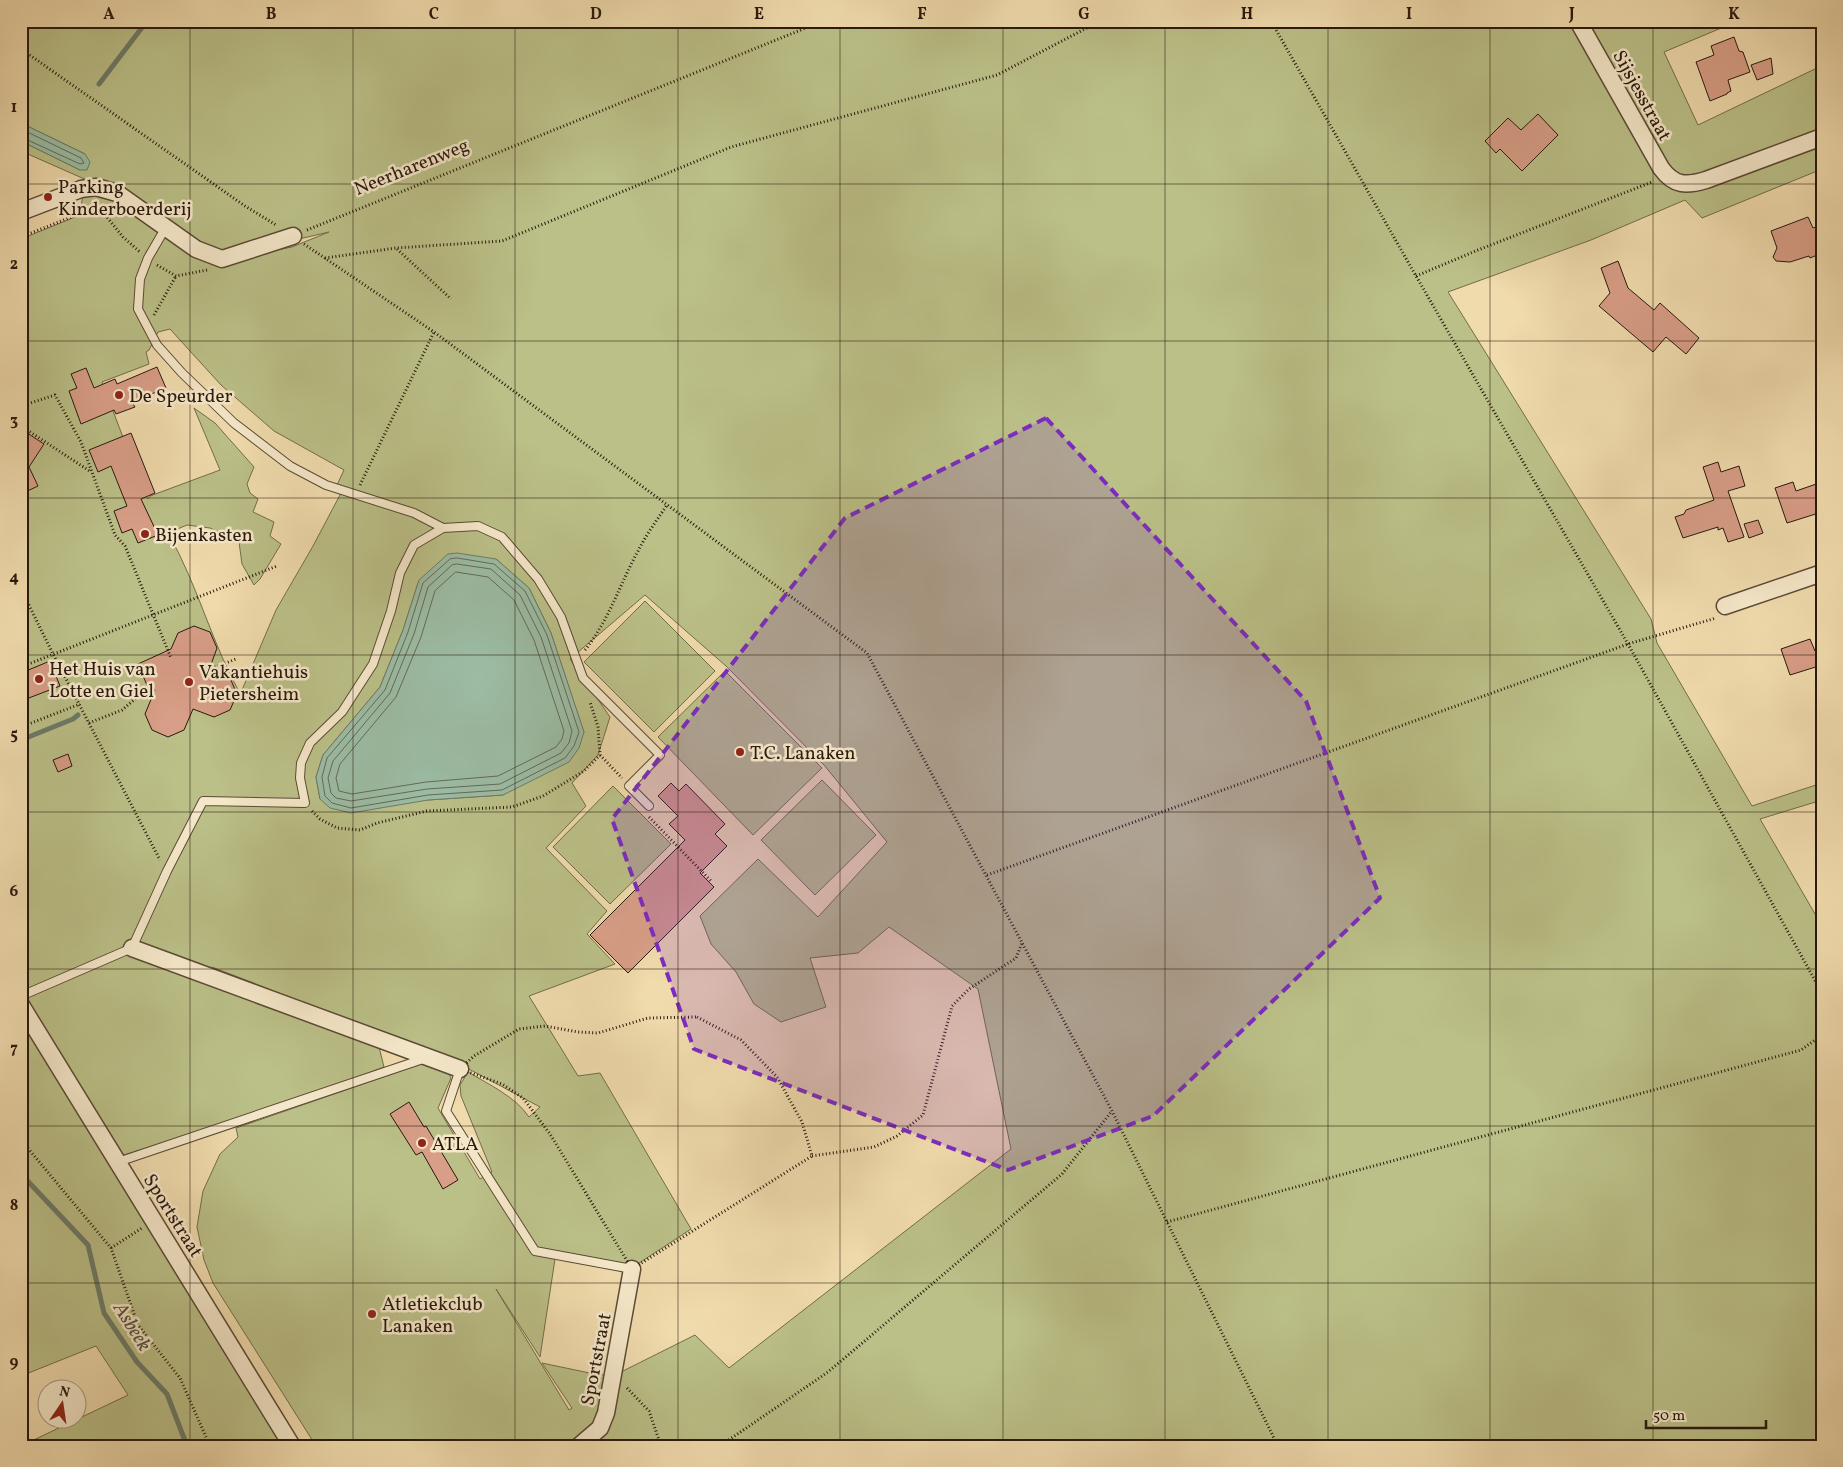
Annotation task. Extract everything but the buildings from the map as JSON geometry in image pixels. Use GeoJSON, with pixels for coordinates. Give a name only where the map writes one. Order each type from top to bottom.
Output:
{"type":"FeatureCollection","features":[{"type":"Feature","properties":{"kind":"street","name":"Sijsjesstraat"},"geometry":{"type":"LineString","coordinates":[[1578,21],[1673,180]]}},
{"type":"Feature","properties":{"kind":"street"},"geometry":{"type":"LineString","coordinates":[[1673,180],[1692,184],[1706,180],[1822,137]]}},
{"type":"Feature","properties":{"kind":"street"},"geometry":{"type":"LineString","coordinates":[[21,212],[81,189],[96,187],[116,193],[196,249],[222,259],[293,236]]}},
{"type":"Feature","properties":{"kind":"street"},"geometry":{"type":"LineString","coordinates":[[1725,606],[1822,573]]}},
{"type":"Feature","properties":{"kind":"street"},"geometry":{"type":"LineString","coordinates":[[132,948],[460,1069]]}},
{"type":"Feature","properties":{"kind":"street","name":"Sportstraat"},"geometry":{"type":"LineString","coordinates":[[21,1005],[292,1446]]}},
{"type":"Feature","properties":{"kind":"street","name":"Sportstraat"},"geometry":{"type":"LineString","coordinates":[[579,1446],[600,1428],[606,1413],[632,1269]]}},
{"type":"Feature","properties":{"kind":"lane"},"geometry":{"type":"LineString","coordinates":[[166,227],[148,258],[140,279],[138,309],[157,345],[182,373],[234,423],[290,466],[326,485],[414,513],[443,528]]}},
{"type":"Feature","properties":{"kind":"lane"},"geometry":{"type":"LineString","coordinates":[[21,996],[132,948],[167,871],[203,801],[305,803],[300,778],[301,763],[310,743],[342,712],[373,664],[391,612],[400,573],[414,545],[443,528],[478,526],[502,537],[538,579],[561,617],[582,678],[660,755],[629,786],[649,806]]}},
{"type":"Feature","properties":{"kind":"lane"},"geometry":{"type":"LineString","coordinates":[[118,1162],[428,1058]]}},
{"type":"Feature","properties":{"kind":"lane"},"geometry":{"type":"LineString","coordinates":[[460,1069],[446,1111],[535,1251],[632,1269]]}},
{"type":"Feature","properties":{"kind":"path","name":"Neerharenweg"},"geometry":{"type":"LineString","coordinates":[[293,236],[823,21]]}},
{"type":"Feature","properties":{"kind":"path"},"geometry":{"type":"LineString","coordinates":[[324,258],[396,248],[502,241],[730,146],[997,75],[1100,21]]}},
{"type":"Feature","properties":{"kind":"path"},"geometry":{"type":"LineString","coordinates":[[1271,21],[1628,644],[1822,993]]}},
{"type":"Feature","properties":{"kind":"path"},"geometry":{"type":"LineString","coordinates":[[21,49],[245,206],[293,236],[434,332],[867,653],[1112,1111],[1278,1446]]}},
{"type":"Feature","properties":{"kind":"path"},"geometry":{"type":"LineString","coordinates":[[1416,276],[1478,250],[1673,180]]}},
{"type":"Feature","properties":{"kind":"path"},"geometry":{"type":"LineString","coordinates":[[21,237],[84,212],[102,211],[123,237],[148,258]]}},
{"type":"Feature","properties":{"kind":"path"},"geometry":{"type":"LineString","coordinates":[[396,248],[451,299]]}},
{"type":"Feature","properties":{"kind":"path"},"geometry":{"type":"LineString","coordinates":[[147,326],[176,276]]}},
{"type":"Feature","properties":{"kind":"path"},"geometry":{"type":"LineString","coordinates":[[351,494],[434,332]]}},
{"type":"Feature","properties":{"kind":"path"},"geometry":{"type":"LineString","coordinates":[[21,406],[55,395],[81,442],[115,535],[125,546],[171,658]]}},
{"type":"Feature","properties":{"kind":"path"},"geometry":{"type":"LineString","coordinates":[[21,426],[92,472]]}},
{"type":"Feature","properties":{"kind":"path"},"geometry":{"type":"LineString","coordinates":[[576,661],[595,636],[638,550],[667,505]]}},
{"type":"Feature","properties":{"kind":"path"},"geometry":{"type":"LineString","coordinates":[[21,667],[277,566]]}},
{"type":"Feature","properties":{"kind":"path"},"geometry":{"type":"LineString","coordinates":[[21,588],[53,654],[167,871]]}},
{"type":"Feature","properties":{"kind":"path"},"geometry":{"type":"LineString","coordinates":[[986,876],[1628,644],[1724,615],[1725,606]]}},
{"type":"Feature","properties":{"kind":"path"},"geometry":{"type":"LineString","coordinates":[[205,671],[236,659]]}},
{"type":"Feature","properties":{"kind":"path"},"geometry":{"type":"LineString","coordinates":[[582,678],[598,727],[600,755],[629,786]]}},
{"type":"Feature","properties":{"kind":"path"},"geometry":{"type":"LineString","coordinates":[[90,723],[122,710],[135,699],[156,690]]}},
{"type":"Feature","properties":{"kind":"path"},"geometry":{"type":"LineString","coordinates":[[21,727],[80,704]]}},
{"type":"Feature","properties":{"kind":"path"},"geometry":{"type":"LineString","coordinates":[[305,803],[320,818],[337,828],[360,830],[377,823],[427,812],[512,807],[543,796],[584,770],[600,755]]}},
{"type":"Feature","properties":{"kind":"path"},"geometry":{"type":"LineString","coordinates":[[649,806],[644,811],[711,881]]}},
{"type":"Feature","properties":{"kind":"path"},"geometry":{"type":"LineString","coordinates":[[812,1156],[802,1122],[777,1077],[741,1040],[698,1016],[648,1018],[598,1032],[578,1032],[545,1026],[519,1029],[474,1056],[460,1069],[502,1084],[523,1098],[550,1134],[632,1269],[812,1156],[874,1147],[897,1136],[923,1115],[952,1006],[969,989],[1016,958],[1022,942]]}},
{"type":"Feature","properties":{"kind":"path"},"geometry":{"type":"LineString","coordinates":[[1167,1222],[1801,1050],[1822,1035]]}},
{"type":"Feature","properties":{"kind":"path"},"geometry":{"type":"LineString","coordinates":[[720,1446],[828,1372],[1062,1174],[1112,1111]]}},
{"type":"Feature","properties":{"kind":"path"},"geometry":{"type":"LineString","coordinates":[[21,1140],[110,1248],[138,1325],[180,1378],[210,1446]]}},
{"type":"Feature","properties":{"kind":"path"},"geometry":{"type":"LineString","coordinates":[[110,1248],[154,1221]]}},
{"type":"Feature","properties":{"kind":"path"},"geometry":{"type":"LineString","coordinates":[[613,1372],[649,1411],[661,1446]]}},
{"type":"Feature","properties":{"kind":"highlighted area"},"geometry":{"type":"Polygon","coordinates":[[[1046,418],[1306,701],[1380,898],[1153,1116],[1008,1170],[694,1049],[612,819],[845,518],[1046,418]]]}},
{"type":"Feature","properties":{"kind":"shaded area"},"geometry":{"type":"Polygon","coordinates":[[[21,21],[1738,21],[1664,52],[1698,125],[1817,68],[1822,80],[1822,169],[1702,218],[1685,200],[1591,240],[1448,292],[1651,619],[1657,643],[1752,806],[1822,783],[1822,800],[1760,819],[1822,926],[1822,1446],[316,1446],[213,1283],[204,1260],[197,1227],[203,1191],[220,1154],[238,1137],[236,1128],[424,1063],[447,1069],[451,1078],[438,1108],[480,1179],[492,1172],[461,1096],[460,1085],[468,1072],[509,1097],[529,1117],[540,1107],[452,1060],[212,967],[211,983],[378,1043],[384,1067],[286,1104],[111,1159],[286,1446],[21,1446],[55,1430],[88,1430],[88,1414],[128,1395],[96,1346],[21,1376],[21,239],[80,215],[83,193],[104,195],[222,261],[292,247],[329,232],[222,257],[89,181],[21,151],[21,141],[80,170],[85,154],[21,123],[21,21]],[[170,329],[158,332],[149,350],[146,352],[149,364],[102,382],[148,499],[150,496],[220,470],[194,408],[215,423],[254,467],[247,484],[250,493],[258,499],[253,512],[274,522],[270,536],[281,544],[260,579],[254,585],[242,564],[239,542],[210,528],[187,525],[168,533],[188,573],[231,677],[242,697],[242,690],[276,610],[340,495],[337,485],[344,470],[274,431],[221,385],[170,329]],[[496,559],[419,580],[403,630],[380,687],[323,755],[316,777],[320,799],[428,800],[503,795],[584,733],[551,633],[529,588],[496,559]],[[645,595],[570,659],[610,717],[598,755],[572,783],[586,806],[546,848],[607,911],[587,934],[615,964],[529,996],[578,1076],[600,1073],[691,1229],[633,1267],[563,1255],[555,1259],[540,1357],[496,1289],[569,1410],[572,1408],[542,1363],[599,1375],[617,1374],[695,1335],[729,1368],[1011,1149],[978,989],[889,927],[858,953],[810,958],[826,1007],[781,1022],[754,1004],[736,972],[711,944],[700,916],[758,859],[818,917],[887,842],[824,765],[726,666],[645,595]]]}},
{"type":"Feature","properties":{"kind":"shaded area"},"geometry":{"type":"Polygon","coordinates":[[[645,601],[715,671],[654,732],[584,662],[645,601]]]}},
{"type":"Feature","properties":{"kind":"shaded area","name":"T.C. Lanaken"},"geometry":{"type":"Polygon","coordinates":[[[725,671],[822,768],[753,835],[658,737],[725,671]]]}},
{"type":"Feature","properties":{"kind":"shaded area"},"geometry":{"type":"Polygon","coordinates":[[[822,780],[876,835],[815,895],[761,840],[822,780]]]}},
{"type":"Feature","properties":{"kind":"shaded area"},"geometry":{"type":"Polygon","coordinates":[[[613,786],[671,844],[610,904],[553,847],[613,786]]]}},
{"type":"Feature","properties":{"kind":"water"},"geometry":{"type":"Polygon","coordinates":[[[21,123],[85,154],[90,162],[87,170],[80,170],[21,141],[21,123]]]}},
{"type":"Feature","properties":{"kind":"water"},"geometry":{"type":"Polygon","coordinates":[[[457,553],[496,559],[529,588],[551,633],[584,732],[579,748],[569,762],[503,795],[428,800],[351,813],[330,808],[320,799],[316,777],[323,755],[380,687],[403,630],[419,580],[448,554],[457,553]]]}},
{"type":"Feature","properties":{"kind":"waterway","name":"Asbeek"},"geometry":{"type":"LineString","coordinates":[[99,84],[147,21]]}},
{"type":"Feature","properties":{"kind":"waterway"},"geometry":{"type":"LineString","coordinates":[[21,740],[73,719],[78,715]]}},
{"type":"Feature","properties":{"kind":"waterway","name":"Asbeek"},"geometry":{"type":"LineString","coordinates":[[21,1174],[88,1245],[104,1313],[137,1362],[167,1394],[187,1446]]}},
{"type":"Feature","properties":{"kind":"place","name":"Parking Kinderboerderij"},"geometry":{"type":"Point","coordinates":[48,197]}},
{"type":"Feature","properties":{"kind":"place","name":"De Speurder"},"geometry":{"type":"Point","coordinates":[119,395]}},
{"type":"Feature","properties":{"kind":"place","name":"Bijenkasten"},"geometry":{"type":"Point","coordinates":[145,534]}},
{"type":"Feature","properties":{"kind":"place","name":"Het Huis van Lotte en Giel"},"geometry":{"type":"Point","coordinates":[39,679]}},
{"type":"Feature","properties":{"kind":"place","name":"Vakantiehuis Pietersheim"},"geometry":{"type":"Point","coordinates":[189,682]}},
{"type":"Feature","properties":{"kind":"place","name":"T.C. Lanaken"},"geometry":{"type":"Point","coordinates":[740,752]}},
{"type":"Feature","properties":{"kind":"place","name":"ATLA"},"geometry":{"type":"Point","coordinates":[422,1143]}},
{"type":"Feature","properties":{"kind":"place","name":"Atletiekclub Lanaken"},"geometry":{"type":"Point","coordinates":[372,1314]}}]}
